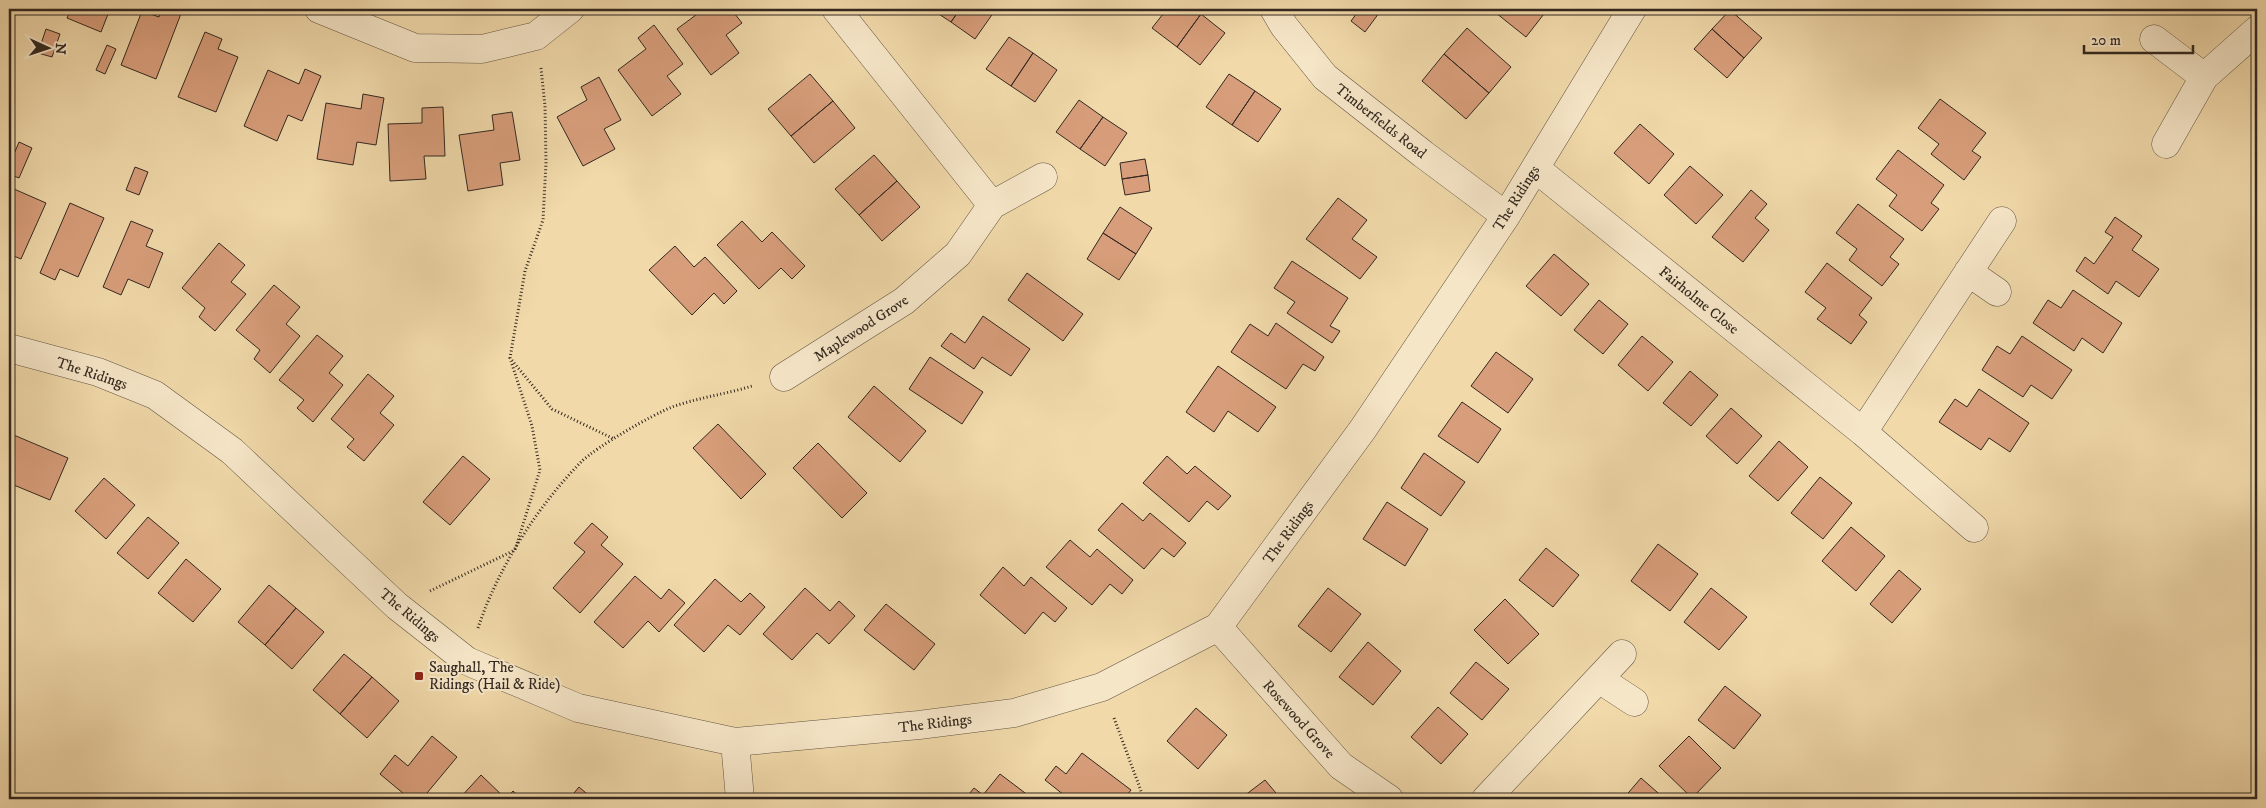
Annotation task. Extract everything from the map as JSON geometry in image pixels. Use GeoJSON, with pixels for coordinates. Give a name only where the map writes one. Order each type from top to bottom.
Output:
{"type":"FeatureCollection","features":[{"type":"Feature","properties":{"kind":"street"},"geometry":{"type":"LineString","coordinates":[[319,9],[415,48],[482,49],[536,36],[570,9]]}},
{"type":"Feature","properties":{"kind":"street"},"geometry":{"type":"LineString","coordinates":[[836,9],[992,205]]}},
{"type":"Feature","properties":{"kind":"street","name":"Timberfields Road"},"geometry":{"type":"LineString","coordinates":[[1274,9],[1284,26],[1325,77],[1506,216]]}},
{"type":"Feature","properties":{"kind":"street","name":"The Ridings"},"geometry":{"type":"LineString","coordinates":[[9,348],[98,372],[156,395],[232,451],[397,606],[467,661],[578,708],[735,742],[919,725],[1014,713],[1102,687],[1218,627],[1363,429],[1506,216],[1632,9]]}},
{"type":"Feature","properties":{"kind":"street"},"geometry":{"type":"LineString","coordinates":[[2166,144],[2204,77],[2257,30]]}},
{"type":"Feature","properties":{"kind":"street"},"geometry":{"type":"LineString","coordinates":[[2154,39],[2204,77]]}},
{"type":"Feature","properties":{"kind":"street","name":"Fairholme Close"},"geometry":{"type":"LineString","coordinates":[[1535,168],[1863,432],[1974,528]]}},
{"type":"Feature","properties":{"kind":"street","name":"Maplewood Grove"},"geometry":{"type":"LineString","coordinates":[[784,377],[904,301],[958,254],[992,205],[1043,177]]}},
{"type":"Feature","properties":{"kind":"street"},"geometry":{"type":"LineString","coordinates":[[1863,432],[2002,221]]}},
{"type":"Feature","properties":{"kind":"street"},"geometry":{"type":"LineString","coordinates":[[1968,272],[1997,292]]}},
{"type":"Feature","properties":{"kind":"street","name":"Rosewood Grove"},"geometry":{"type":"LineString","coordinates":[[1218,627],[1341,766],[1389,799]]}},
{"type":"Feature","properties":{"kind":"street"},"geometry":{"type":"LineString","coordinates":[[1486,799],[1622,654]]}},
{"type":"Feature","properties":{"kind":"street"},"geometry":{"type":"LineString","coordinates":[[1599,678],[1634,702]]}},
{"type":"Feature","properties":{"kind":"street"},"geometry":{"type":"LineString","coordinates":[[735,742],[740,799]]}},
{"type":"Feature","properties":{"kind":"path"},"geometry":{"type":"LineString","coordinates":[[397,606],[514,550],[540,470],[532,426],[510,358],[525,271],[543,220],[546,163],[545,106],[536,36]]}},
{"type":"Feature","properties":{"kind":"path"},"geometry":{"type":"LineString","coordinates":[[510,358],[552,409],[614,439]]}},
{"type":"Feature","properties":{"kind":"path"},"geometry":{"type":"LineString","coordinates":[[467,661],[486,602],[514,550],[547,503],[582,461],[614,439],[671,407],[784,377]]}},
{"type":"Feature","properties":{"kind":"path"},"geometry":{"type":"LineString","coordinates":[[1102,687],[1144,799]]}},
{"type":"Feature","properties":{"kind":"building"},"geometry":{"type":"Polygon","coordinates":[[[71,9],[110,9],[101,32],[67,18],[71,9]]]}},
{"type":"Feature","properties":{"kind":"building"},"geometry":{"type":"Polygon","coordinates":[[[162,9],[182,11],[156,79],[121,65],[142,11],[159,17],[162,9]]]}},
{"type":"Feature","properties":{"kind":"building"},"geometry":{"type":"Polygon","coordinates":[[[704,9],[731,9],[742,23],[726,35],[739,53],[711,75],[677,29],[704,9]]]}},
{"type":"Feature","properties":{"kind":"building"},"geometry":{"type":"Polygon","coordinates":[[[931,9],[960,9],[951,22],[931,9]]]}},
{"type":"Feature","properties":{"kind":"building"},"geometry":{"type":"Polygon","coordinates":[[[960,9],[996,9],[975,39],[951,22],[960,9]]]}},
{"type":"Feature","properties":{"kind":"building"},"geometry":{"type":"Polygon","coordinates":[[[1167,9],[1194,9],[1201,14],[1177,47],[1152,28],[1167,9]]]}},
{"type":"Feature","properties":{"kind":"building"},"geometry":{"type":"Polygon","coordinates":[[[1360,9],[1382,9],[1365,32],[1351,21],[1360,9]]]}},
{"type":"Feature","properties":{"kind":"building"},"geometry":{"type":"Polygon","coordinates":[[[1491,9],[1546,9],[1547,10],[1526,37],[1491,9]]]}},
{"type":"Feature","properties":{"kind":"building"},"geometry":{"type":"Polygon","coordinates":[[[1730,10],[1762,38],[1744,58],[1712,29],[1730,10]]]}},
{"type":"Feature","properties":{"kind":"building"},"geometry":{"type":"Polygon","coordinates":[[[1201,14],[1225,33],[1200,65],[1177,47],[1201,14]]]}},
{"type":"Feature","properties":{"kind":"building"},"geometry":{"type":"Polygon","coordinates":[[[654,25],[683,64],[667,76],[681,94],[652,116],[618,70],[646,49],[638,38],[654,25]]]}},
{"type":"Feature","properties":{"kind":"building"},"geometry":{"type":"Polygon","coordinates":[[[1467,28],[1511,67],[1489,93],[1444,54],[1467,28]]]}},
{"type":"Feature","properties":{"kind":"building"},"geometry":{"type":"Polygon","coordinates":[[[46,29],[60,34],[52,57],[38,53],[46,29]]]}},
{"type":"Feature","properties":{"kind":"building"},"geometry":{"type":"Polygon","coordinates":[[[1712,29],[1744,58],[1727,78],[1694,49],[1712,29]]]}},
{"type":"Feature","properties":{"kind":"building"},"geometry":{"type":"Polygon","coordinates":[[[205,32],[222,39],[218,49],[238,57],[216,112],[178,97],[205,32]]]}},
{"type":"Feature","properties":{"kind":"building"},"geometry":{"type":"Polygon","coordinates":[[[1009,37],[1033,53],[1011,86],[986,69],[1009,37]]]}},
{"type":"Feature","properties":{"kind":"building"},"geometry":{"type":"Polygon","coordinates":[[[107,45],[116,49],[105,74],[96,70],[107,45]]]}},
{"type":"Feature","properties":{"kind":"building"},"geometry":{"type":"Polygon","coordinates":[[[1033,53],[1057,70],[1035,102],[1011,86],[1033,53]]]}},
{"type":"Feature","properties":{"kind":"building"},"geometry":{"type":"Polygon","coordinates":[[[1444,54],[1489,93],[1466,119],[1422,81],[1444,54]]]}},
{"type":"Feature","properties":{"kind":"building"},"geometry":{"type":"Polygon","coordinates":[[[305,69],[321,76],[302,121],[288,115],[277,141],[244,126],[268,70],[299,84],[305,69]]]}},
{"type":"Feature","properties":{"kind":"building"},"geometry":{"type":"Polygon","coordinates":[[[810,74],[833,101],[791,136],[768,109],[810,74]]]}},
{"type":"Feature","properties":{"kind":"building"},"geometry":{"type":"Polygon","coordinates":[[[1229,74],[1255,91],[1232,125],[1206,107],[1229,74]]]}},
{"type":"Feature","properties":{"kind":"building"},"geometry":{"type":"Polygon","coordinates":[[[599,77],[621,120],[604,129],[615,149],[583,166],[557,117],[587,100],[581,87],[599,77]]]}},
{"type":"Feature","properties":{"kind":"building"},"geometry":{"type":"Polygon","coordinates":[[[1255,91],[1281,109],[1258,142],[1232,125],[1255,91]]]}},
{"type":"Feature","properties":{"kind":"building"},"geometry":{"type":"Polygon","coordinates":[[[363,94],[384,98],[376,145],[357,142],[353,165],[317,159],[326,103],[361,109],[363,94]]]}},
{"type":"Feature","properties":{"kind":"building"},"geometry":{"type":"Polygon","coordinates":[[[1940,99],[1986,133],[1972,151],[1981,157],[1964,180],[1931,154],[1939,144],[1918,128],[1940,99]]]}},
{"type":"Feature","properties":{"kind":"building"},"geometry":{"type":"Polygon","coordinates":[[[1079,100],[1103,117],[1080,149],[1056,132],[1079,100]]]}},
{"type":"Feature","properties":{"kind":"building"},"geometry":{"type":"Polygon","coordinates":[[[833,101],[855,128],[814,163],[791,136],[833,101]]]}},
{"type":"Feature","properties":{"kind":"building"},"geometry":{"type":"Polygon","coordinates":[[[443,107],[445,156],[424,156],[426,179],[390,181],[388,124],[422,123],[422,108],[443,107]]]}},
{"type":"Feature","properties":{"kind":"building"},"geometry":{"type":"Polygon","coordinates":[[[512,112],[520,160],[500,163],[503,185],[468,191],[459,135],[494,130],[492,115],[512,112]]]}},
{"type":"Feature","properties":{"kind":"building"},"geometry":{"type":"Polygon","coordinates":[[[1103,117],[1127,133],[1105,166],[1080,149],[1103,117]]]}},
{"type":"Feature","properties":{"kind":"building"},"geometry":{"type":"Polygon","coordinates":[[[1640,124],[1674,154],[1649,184],[1614,153],[1640,124]]]}},
{"type":"Feature","properties":{"kind":"building"},"geometry":{"type":"Polygon","coordinates":[[[19,142],[32,148],[19,178],[9,174],[9,166],[19,142]]]}},
{"type":"Feature","properties":{"kind":"building"},"geometry":{"type":"Polygon","coordinates":[[[1898,150],[1944,185],[1931,203],[1939,209],[1922,231],[1889,206],[1897,195],[1876,179],[1898,150]]]}},
{"type":"Feature","properties":{"kind":"building"},"geometry":{"type":"Polygon","coordinates":[[[874,155],[897,181],[859,215],[835,189],[874,155]]]}},
{"type":"Feature","properties":{"kind":"building"},"geometry":{"type":"Polygon","coordinates":[[[1145,159],[1148,175],[1122,179],[1120,163],[1145,159]]]}},
{"type":"Feature","properties":{"kind":"building"},"geometry":{"type":"Polygon","coordinates":[[[1690,166],[1723,195],[1696,224],[1664,195],[1690,166]]]}},
{"type":"Feature","properties":{"kind":"building"},"geometry":{"type":"Polygon","coordinates":[[[135,167],[148,172],[139,195],[126,190],[135,167]]]}},
{"type":"Feature","properties":{"kind":"building"},"geometry":{"type":"Polygon","coordinates":[[[1148,175],[1150,191],[1125,195],[1122,179],[1148,175]]]}},
{"type":"Feature","properties":{"kind":"building"},"geometry":{"type":"Polygon","coordinates":[[[897,181],[920,207],[882,241],[859,215],[897,181]]]}},
{"type":"Feature","properties":{"kind":"building"},"geometry":{"type":"Polygon","coordinates":[[[14,189],[46,203],[21,259],[9,254],[9,200],[14,189]]]}},
{"type":"Feature","properties":{"kind":"building"},"geometry":{"type":"Polygon","coordinates":[[[1751,190],[1767,204],[1755,218],[1769,230],[1743,262],[1712,237],[1751,190]]]}},
{"type":"Feature","properties":{"kind":"building"},"geometry":{"type":"Polygon","coordinates":[[[1338,198],[1367,220],[1352,239],[1377,257],[1360,279],[1306,239],[1338,198]]]}},
{"type":"Feature","properties":{"kind":"building"},"geometry":{"type":"Polygon","coordinates":[[[70,203],[104,218],[78,277],[60,269],[55,280],[40,273],[70,203]]]}},
{"type":"Feature","properties":{"kind":"building"},"geometry":{"type":"Polygon","coordinates":[[[1858,204],[1904,239],[1890,257],[1899,264],[1882,286],[1849,260],[1857,249],[1836,233],[1858,204]]]}},
{"type":"Feature","properties":{"kind":"building"},"geometry":{"type":"Polygon","coordinates":[[[1120,207],[1152,228],[1136,254],[1103,233],[1120,207]]]}},
{"type":"Feature","properties":{"kind":"building"},"geometry":{"type":"Polygon","coordinates":[[[2115,217],[2142,236],[2132,250],[2159,269],[2139,297],[2116,281],[2108,294],[2076,271],[2085,257],[2094,264],[2113,237],[2105,232],[2115,217]]]}},
{"type":"Feature","properties":{"kind":"building"},"geometry":{"type":"Polygon","coordinates":[[[131,221],[153,230],[146,246],[163,253],[149,288],[128,279],[121,295],[103,287],[131,221]]]}},
{"type":"Feature","properties":{"kind":"building"},"geometry":{"type":"Polygon","coordinates":[[[742,221],[762,242],[772,232],[805,266],[792,279],[781,268],[759,289],[717,245],[742,221]]]}},
{"type":"Feature","properties":{"kind":"building"},"geometry":{"type":"Polygon","coordinates":[[[1103,233],[1136,254],[1119,280],[1087,259],[1103,233]]]}},
{"type":"Feature","properties":{"kind":"building"},"geometry":{"type":"Polygon","coordinates":[[[219,243],[245,265],[231,282],[246,294],[215,331],[199,317],[205,308],[182,288],[219,243]]]}},
{"type":"Feature","properties":{"kind":"building"},"geometry":{"type":"Polygon","coordinates":[[[675,246],[694,267],[705,257],[737,291],[724,304],[714,293],[692,315],[649,270],[675,246]]]}},
{"type":"Feature","properties":{"kind":"building"},"geometry":{"type":"Polygon","coordinates":[[[1554,254],[1589,284],[1561,316],[1526,286],[1554,254]]]}},
{"type":"Feature","properties":{"kind":"building"},"geometry":{"type":"Polygon","coordinates":[[[1292,261],[1348,298],[1330,326],[1340,331],[1332,343],[1287,313],[1295,302],[1274,288],[1292,261]]]}},
{"type":"Feature","properties":{"kind":"building"},"geometry":{"type":"Polygon","coordinates":[[[1827,263],[1872,298],[1859,315],[1867,322],[1851,344],[1817,319],[1826,308],[1805,292],[1827,263]]]}},
{"type":"Feature","properties":{"kind":"building"},"geometry":{"type":"Polygon","coordinates":[[[1027,273],[1083,314],[1063,341],[1008,300],[1027,273]]]}},
{"type":"Feature","properties":{"kind":"building"},"geometry":{"type":"Polygon","coordinates":[[[274,285],[300,307],[286,324],[300,336],[270,373],[254,359],[260,350],[236,330],[274,285]]]}},
{"type":"Feature","properties":{"kind":"building"},"geometry":{"type":"Polygon","coordinates":[[[2073,290],[2122,323],[2103,353],[2082,338],[2074,351],[2033,323],[2048,300],[2061,308],[2073,290]]]}},
{"type":"Feature","properties":{"kind":"building"},"geometry":{"type":"Polygon","coordinates":[[[1599,300],[1628,324],[1603,354],[1574,330],[1599,300]]]}},
{"type":"Feature","properties":{"kind":"building"},"geometry":{"type":"Polygon","coordinates":[[[983,316],[1030,349],[1011,376],[982,357],[974,369],[941,346],[951,333],[965,343],[983,316]]]}},
{"type":"Feature","properties":{"kind":"building"},"geometry":{"type":"Polygon","coordinates":[[[1276,323],[1324,357],[1315,371],[1303,364],[1286,389],[1231,352],[1250,324],[1268,336],[1276,323]]]}},
{"type":"Feature","properties":{"kind":"building"},"geometry":{"type":"Polygon","coordinates":[[[317,335],[343,356],[329,373],[343,385],[313,422],[297,408],[304,400],[279,380],[317,335]]]}},
{"type":"Feature","properties":{"kind":"building"},"geometry":{"type":"Polygon","coordinates":[[[1642,336],[1673,362],[1648,391],[1618,365],[1642,336]]]}},
{"type":"Feature","properties":{"kind":"building"},"geometry":{"type":"Polygon","coordinates":[[[2022,336],[2072,370],[2052,399],[2031,385],[2023,397],[1982,370],[1997,346],[2010,354],[2022,336]]]}},
{"type":"Feature","properties":{"kind":"building"},"geometry":{"type":"Polygon","coordinates":[[[1496,352],[1533,379],[1508,413],[1471,386],[1496,352]]]}},
{"type":"Feature","properties":{"kind":"building"},"geometry":{"type":"Polygon","coordinates":[[[930,357],[983,392],[962,424],[909,389],[930,357]]]}},
{"type":"Feature","properties":{"kind":"building"},"geometry":{"type":"Polygon","coordinates":[[[1218,366],[1276,407],[1258,432],[1228,411],[1214,432],[1186,412],[1218,366]]]}},
{"type":"Feature","properties":{"kind":"building"},"geometry":{"type":"Polygon","coordinates":[[[1690,371],[1718,395],[1691,426],[1663,403],[1690,371]]]}},
{"type":"Feature","properties":{"kind":"building"},"geometry":{"type":"Polygon","coordinates":[[[368,374],[394,396],[380,413],[394,425],[364,461],[347,447],[354,439],[331,419],[368,374]]]}},
{"type":"Feature","properties":{"kind":"building"},"geometry":{"type":"Polygon","coordinates":[[[874,386],[926,431],[900,462],[848,417],[874,386]]]}},
{"type":"Feature","properties":{"kind":"building"},"geometry":{"type":"Polygon","coordinates":[[[1979,389],[2029,423],[2010,452],[1989,438],[1981,450],[1939,422],[1955,399],[1967,407],[1979,389]]]}},
{"type":"Feature","properties":{"kind":"building"},"geometry":{"type":"Polygon","coordinates":[[[1462,402],[1501,429],[1478,463],[1438,436],[1462,402]]]}},
{"type":"Feature","properties":{"kind":"building"},"geometry":{"type":"Polygon","coordinates":[[[1731,408],[1762,436],[1737,464],[1706,436],[1731,408]]]}},
{"type":"Feature","properties":{"kind":"building"},"geometry":{"type":"Polygon","coordinates":[[[718,424],[766,474],[741,499],[693,448],[718,424]]]}},
{"type":"Feature","properties":{"kind":"building"},"geometry":{"type":"Polygon","coordinates":[[[9,433],[68,458],[50,500],[9,483],[9,433]]]}},
{"type":"Feature","properties":{"kind":"building"},"geometry":{"type":"Polygon","coordinates":[[[1779,441],[1808,467],[1778,501],[1749,476],[1779,441]]]}},
{"type":"Feature","properties":{"kind":"building"},"geometry":{"type":"Polygon","coordinates":[[[818,443],[867,493],[842,518],[793,468],[818,443]]]}},
{"type":"Feature","properties":{"kind":"building"},"geometry":{"type":"Polygon","coordinates":[[[1424,453],[1465,482],[1441,516],[1401,488],[1424,453]]]}},
{"type":"Feature","properties":{"kind":"building"},"geometry":{"type":"Polygon","coordinates":[[[463,456],[490,479],[450,525],[423,502],[463,456]]]}},
{"type":"Feature","properties":{"kind":"building"},"geometry":{"type":"Polygon","coordinates":[[[1167,456],[1187,474],[1195,466],[1231,496],[1218,510],[1207,501],[1189,522],[1143,483],[1167,456]]]}},
{"type":"Feature","properties":{"kind":"building"},"geometry":{"type":"Polygon","coordinates":[[[1820,477],[1852,503],[1823,539],[1791,513],[1820,477]]]}},
{"type":"Feature","properties":{"kind":"building"},"geometry":{"type":"Polygon","coordinates":[[[104,478],[135,505],[106,539],[75,511],[104,478]]]}},
{"type":"Feature","properties":{"kind":"building"},"geometry":{"type":"Polygon","coordinates":[[[1387,502],[1428,529],[1405,566],[1363,539],[1387,502]]]}},
{"type":"Feature","properties":{"kind":"building"},"geometry":{"type":"Polygon","coordinates":[[[1122,503],[1143,521],[1150,513],[1186,543],[1174,557],[1162,548],[1144,569],[1098,530],[1122,503]]]}},
{"type":"Feature","properties":{"kind":"building"},"geometry":{"type":"Polygon","coordinates":[[[148,517],[179,543],[148,579],[117,553],[148,517]]]}},
{"type":"Feature","properties":{"kind":"building"},"geometry":{"type":"Polygon","coordinates":[[[592,523],[608,537],[601,545],[623,564],[580,613],[553,588],[585,552],[574,543],[592,523]]]}},
{"type":"Feature","properties":{"kind":"building"},"geometry":{"type":"Polygon","coordinates":[[[1851,527],[1885,556],[1856,591],[1822,561],[1851,527]]]}},
{"type":"Feature","properties":{"kind":"building"},"geometry":{"type":"Polygon","coordinates":[[[1070,540],[1090,557],[1097,549],[1133,580],[1122,594],[1110,584],[1092,605],[1046,567],[1070,540]]]}},
{"type":"Feature","properties":{"kind":"building"},"geometry":{"type":"Polygon","coordinates":[[[1658,544],[1698,574],[1670,611],[1631,581],[1658,544]]]}},
{"type":"Feature","properties":{"kind":"building"},"geometry":{"type":"Polygon","coordinates":[[[1546,548],[1579,575],[1553,607],[1519,580],[1546,548]]]}},
{"type":"Feature","properties":{"kind":"building"},"geometry":{"type":"Polygon","coordinates":[[[186,559],[221,589],[193,622],[158,593],[186,559]]]}},
{"type":"Feature","properties":{"kind":"building"},"geometry":{"type":"Polygon","coordinates":[[[1003,567],[1024,586],[1031,577],[1067,608],[1055,622],[1043,612],[1025,634],[980,595],[1003,567]]]}},
{"type":"Feature","properties":{"kind":"building"},"geometry":{"type":"Polygon","coordinates":[[[1899,570],[1921,589],[1892,623],[1870,604],[1899,570]]]}},
{"type":"Feature","properties":{"kind":"building"},"geometry":{"type":"Polygon","coordinates":[[[635,576],[661,599],[669,589],[685,603],[659,632],[648,621],[623,648],[594,622],[635,576]]]}},
{"type":"Feature","properties":{"kind":"building"},"geometry":{"type":"Polygon","coordinates":[[[715,579],[741,602],[750,593],[765,607],[740,635],[728,625],[704,652],[674,625],[715,579]]]}},
{"type":"Feature","properties":{"kind":"building"},"geometry":{"type":"Polygon","coordinates":[[[269,585],[296,608],[265,645],[238,622],[269,585]]]}},
{"type":"Feature","properties":{"kind":"building"},"geometry":{"type":"Polygon","coordinates":[[[805,588],[830,611],[839,601],[855,616],[829,644],[817,633],[792,660],[763,634],[805,588]]]}},
{"type":"Feature","properties":{"kind":"building"},"geometry":{"type":"Polygon","coordinates":[[[1328,588],[1361,614],[1331,652],[1298,626],[1328,588]]]}},
{"type":"Feature","properties":{"kind":"building"},"geometry":{"type":"Polygon","coordinates":[[[1711,588],[1747,617],[1719,650],[1684,622],[1711,588]]]}},
{"type":"Feature","properties":{"kind":"building"},"geometry":{"type":"Polygon","coordinates":[[[1505,599],[1539,634],[1508,664],[1474,630],[1505,599]]]}},
{"type":"Feature","properties":{"kind":"building"},"geometry":{"type":"Polygon","coordinates":[[[886,604],[935,644],[914,670],[864,630],[886,604]]]}},
{"type":"Feature","properties":{"kind":"building"},"geometry":{"type":"Polygon","coordinates":[[[296,608],[324,632],[292,669],[265,645],[296,608]]]}},
{"type":"Feature","properties":{"kind":"building"},"geometry":{"type":"Polygon","coordinates":[[[1368,642],[1401,671],[1373,705],[1339,677],[1368,642]]]}},
{"type":"Feature","properties":{"kind":"building"},"geometry":{"type":"Polygon","coordinates":[[[344,654],[372,677],[340,714],[313,690],[344,654]]]}},
{"type":"Feature","properties":{"kind":"building"},"geometry":{"type":"Polygon","coordinates":[[[1476,662],[1509,689],[1482,720],[1450,693],[1476,662]]]}},
{"type":"Feature","properties":{"kind":"building"},"geometry":{"type":"Polygon","coordinates":[[[372,677],[399,701],[367,738],[340,714],[372,677]]]}},
{"type":"Feature","properties":{"kind":"building"},"geometry":{"type":"Polygon","coordinates":[[[1725,686],[1761,715],[1734,749],[1698,720],[1725,686]]]}},
{"type":"Feature","properties":{"kind":"building"},"geometry":{"type":"Polygon","coordinates":[[[1438,707],[1468,734],[1441,764],[1411,737],[1438,707]]]}},
{"type":"Feature","properties":{"kind":"building"},"geometry":{"type":"Polygon","coordinates":[[[1196,708],[1227,735],[1198,769],[1167,741],[1196,708]]]}},
{"type":"Feature","properties":{"kind":"building"},"geometry":{"type":"Polygon","coordinates":[[[432,736],[457,757],[422,799],[410,799],[380,774],[395,755],[408,766],[432,736]]]}},
{"type":"Feature","properties":{"kind":"building"},"geometry":{"type":"Polygon","coordinates":[[[1689,736],[1721,768],[1692,798],[1659,766],[1689,736]]]}},
{"type":"Feature","properties":{"kind":"building"},"geometry":{"type":"Polygon","coordinates":[[[1082,753],[1131,790],[1124,799],[1091,799],[1084,794],[1080,799],[1069,799],[1045,780],[1056,766],[1066,774],[1082,753]]]}},
{"type":"Feature","properties":{"kind":"building"},"geometry":{"type":"Polygon","coordinates":[[[1000,774],[1033,799],[965,799],[974,788],[983,795],[1000,774]]]}},
{"type":"Feature","properties":{"kind":"building"},"geometry":{"type":"Polygon","coordinates":[[[481,775],[506,799],[459,799],[481,775]]]}},
{"type":"Feature","properties":{"kind":"building"},"geometry":{"type":"Polygon","coordinates":[[[1641,778],[1665,799],[1623,799],[1641,778]]]}},
{"type":"Feature","properties":{"kind":"building"},"geometry":{"type":"Polygon","coordinates":[[[1265,780],[1281,799],[1240,799],[1265,780]]]}},
{"type":"Feature","properties":{"kind":"building"},"geometry":{"type":"Polygon","coordinates":[[[579,787],[593,799],[569,799],[579,787]]]}},
{"type":"Feature","properties":{"kind":"building"},"geometry":{"type":"Polygon","coordinates":[[[513,791],[522,799],[506,799],[513,791]]]}},
{"type":"Feature","properties":{"kind":"building"},"geometry":{"type":"Polygon","coordinates":[[[1614,793],[1622,799],[1608,799],[1614,793]]]}},
{"type":"Feature","properties":{"kind":"place","name":"Saughall, The Ridings (Hail & Ride)"},"geometry":{"type":"Point","coordinates":[419,676]}}]}
